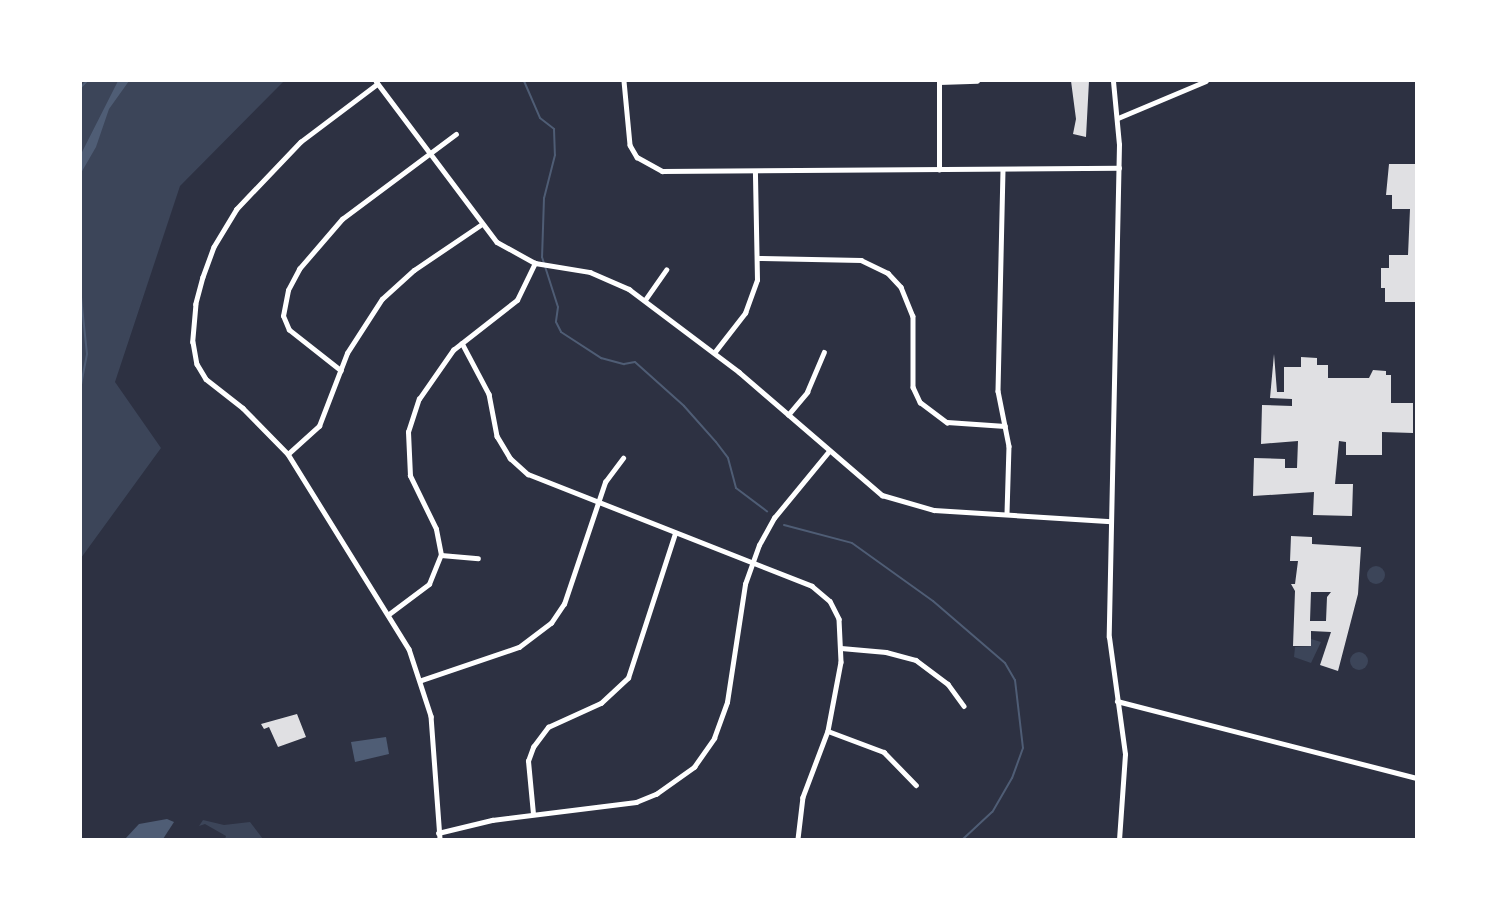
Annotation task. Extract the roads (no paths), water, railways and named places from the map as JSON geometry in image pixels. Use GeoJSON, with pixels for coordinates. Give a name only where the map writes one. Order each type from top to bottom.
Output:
{"type":"FeatureCollection","features":[{"type":"Feature","properties":{"kind":"street"},"geometry":{"type":"LineString","coordinates":[[624,81],[628,138],[637,157],[646,164],[676,173],[1119,168]]}},
{"type":"Feature","properties":{"kind":"street"},"geometry":{"type":"LineString","coordinates":[[939,170],[939,81],[977,81]]}},
{"type":"Feature","properties":{"kind":"street"},"geometry":{"type":"LineString","coordinates":[[1113,81],[1118,118],[1119,168],[1109,637],[1125,754],[1119,839]]}},
{"type":"Feature","properties":{"kind":"street"},"geometry":{"type":"LineString","coordinates":[[1118,118],[1206,81]]}},
{"type":"Feature","properties":{"kind":"street"},"geometry":{"type":"LineString","coordinates":[[829,451],[774,518],[752,563],[745,584],[728,702],[714,738],[694,767],[656,794],[636,802],[533,814],[439,836],[432,728],[422,680],[389,614],[288,454],[258,421],[201,373],[193,342],[196,304],[214,247],[255,188],[301,142],[377,82],[482,224],[502,245],[535,263],[603,277],[645,300],[714,353],[788,415],[829,451],[870,487],[894,500],[934,510],[1111,521]]}},
{"type":"Feature","properties":{"kind":"street"},"geometry":{"type":"LineString","coordinates":[[340,371],[289,330],[283,316],[284,299],[299,269],[342,219],[456,134]]}},
{"type":"Feature","properties":{"kind":"street"},"geometry":{"type":"LineString","coordinates":[[1003,170],[998,391],[1009,446],[1007,514]]}},
{"type":"Feature","properties":{"kind":"street"},"geometry":{"type":"LineString","coordinates":[[714,353],[751,300],[758,258],[755,172]]}},
{"type":"Feature","properties":{"kind":"street"},"geometry":{"type":"LineString","coordinates":[[288,454],[319,426],[356,334],[394,286],[482,224]]}},
{"type":"Feature","properties":{"kind":"street"},"geometry":{"type":"LineString","coordinates":[[758,258],[861,260],[888,273],[901,287],[913,316],[913,387],[920,402],[947,422],[1005,426]]}},
{"type":"Feature","properties":{"kind":"street"},"geometry":{"type":"LineString","coordinates":[[389,614],[429,584],[441,555],[436,529],[410,476],[408,432],[427,384],[462,343],[517,300],[535,263]]}},
{"type":"Feature","properties":{"kind":"street"},"geometry":{"type":"LineString","coordinates":[[645,300],[666,270]]}},
{"type":"Feature","properties":{"kind":"street"},"geometry":{"type":"LineString","coordinates":[[462,343],[482,376],[497,436],[510,458],[538,481],[812,586],[826,597],[839,619],[841,648],[828,731],[803,797],[798,839]]}},
{"type":"Feature","properties":{"kind":"street"},"geometry":{"type":"LineString","coordinates":[[788,415],[807,392],[824,352]]}},
{"type":"Feature","properties":{"kind":"street"},"geometry":{"type":"LineString","coordinates":[[422,680],[519,648],[551,623],[564,604],[612,470],[623,458]]}},
{"type":"Feature","properties":{"kind":"street"},"geometry":{"type":"LineString","coordinates":[[533,814],[528,761],[533,747],[548,727],[601,703],[628,678],[675,533]]}},
{"type":"Feature","properties":{"kind":"street"},"geometry":{"type":"LineString","coordinates":[[441,555],[478,558]]}},
{"type":"Feature","properties":{"kind":"street"},"geometry":{"type":"LineString","coordinates":[[841,648],[886,652],[916,660],[948,684],[964,706]]}},
{"type":"Feature","properties":{"kind":"street"},"geometry":{"type":"LineString","coordinates":[[1117,701],[1416,778]]}},
{"type":"Feature","properties":{"kind":"street"},"geometry":{"type":"LineString","coordinates":[[828,731],[884,752],[916,785]]}},
{"type":"Feature","properties":{"kind":"waterway"},"geometry":{"type":"LineString","coordinates":[[81,87],[87,81]]}},
{"type":"Feature","properties":{"kind":"waterway"},"geometry":{"type":"LineString","coordinates":[[524,81],[540,118],[554,129],[555,155],[544,198],[542,257],[558,307],[556,322],[561,332],[601,358],[624,364],[635,362],[684,406],[716,442],[728,458],[736,488],[767,511]]}},
{"type":"Feature","properties":{"kind":"waterway"},"geometry":{"type":"LineString","coordinates":[[81,297],[87,354],[81,386]]}},
{"type":"Feature","properties":{"kind":"waterway"},"geometry":{"type":"LineString","coordinates":[[784,525],[852,543],[933,601],[1005,663],[1015,680],[1023,748],[1012,778],[992,812],[963,839]]}}]}
